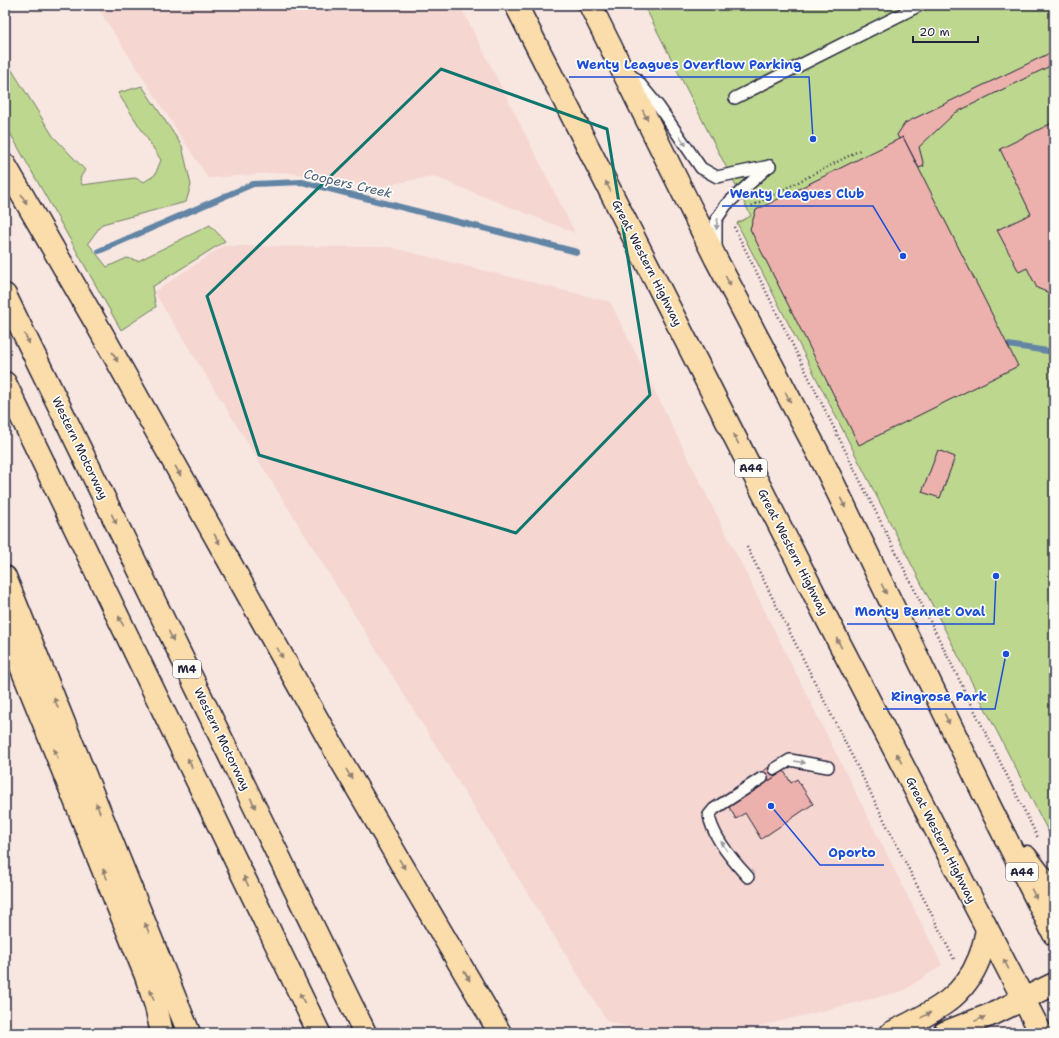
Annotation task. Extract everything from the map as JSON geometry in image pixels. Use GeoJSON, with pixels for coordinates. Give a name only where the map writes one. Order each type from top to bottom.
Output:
{"type":"FeatureCollection","features":[{"type":"Feature","properties":{"kind":"highway","name":"Great Western Highway"},"geometry":{"type":"LineString","coordinates":[[516,5],[824,614],[1041,1033]]}},
{"type":"Feature","properties":{"kind":"highway","name":"A44"},"geometry":{"type":"LineString","coordinates":[[590,5],[716,259],[826,468],[991,810],[1054,934]]}},
{"type":"Feature","properties":{"kind":"highway"},"geometry":{"type":"LineString","coordinates":[[5,166],[99,330],[329,740],[500,1033]]}},
{"type":"Feature","properties":{"kind":"highway","name":"Western Motorway"},"geometry":{"type":"LineString","coordinates":[[5,295],[365,1033]]}},
{"type":"Feature","properties":{"kind":"highway"},"geometry":{"type":"LineString","coordinates":[[5,383],[319,1033]]}},
{"type":"Feature","properties":{"kind":"highway"},"geometry":{"type":"LineString","coordinates":[[5,577],[189,1033]]}},
{"type":"Feature","properties":{"kind":"highway"},"geometry":{"type":"LineString","coordinates":[[5,627],[146,976],[156,1006],[162,1033]]}},
{"type":"Feature","properties":{"kind":"highway"},"geometry":{"type":"LineString","coordinates":[[991,810],[1054,893]]}},
{"type":"Feature","properties":{"kind":"highway"},"geometry":{"type":"LineString","coordinates":[[892,1033],[949,1001],[967,983],[979,960],[987,930]]}},
{"type":"Feature","properties":{"kind":"highway"},"geometry":{"type":"LineString","coordinates":[[944,1033],[995,1013],[1054,984]]}},
{"type":"Feature","properties":{"kind":"lane"},"geometry":{"type":"LineString","coordinates":[[735,98],[920,5]]}},
{"type":"Feature","properties":{"kind":"lane"},"geometry":{"type":"LineString","coordinates":[[615,55],[659,107],[701,168],[717,177],[770,166],[726,205],[716,220],[716,259]]}},
{"type":"Feature","properties":{"kind":"lane"},"geometry":{"type":"LineString","coordinates":[[775,769],[790,760],[828,767]]}},
{"type":"Feature","properties":{"kind":"lane"},"geometry":{"type":"LineString","coordinates":[[748,877],[734,862],[710,825],[709,815],[714,809],[762,778]]}},
{"type":"Feature","properties":{"kind":"path"},"geometry":{"type":"LineString","coordinates":[[746,209],[860,150]]}},
{"type":"Feature","properties":{"kind":"path"},"geometry":{"type":"LineString","coordinates":[[736,222],[734,227],[743,248],[1041,844]]}},
{"type":"Feature","properties":{"kind":"path"},"geometry":{"type":"LineString","coordinates":[[747,548],[955,962],[955,967]]}},
{"type":"Feature","properties":{"kind":"highlighted area"},"geometry":{"type":"Polygon","coordinates":[[[441,69],[607,129],[650,395],[516,533],[259,455],[207,296],[441,69]]]}},
{"type":"Feature","properties":{"kind":"shaded area"},"geometry":{"type":"Polygon","coordinates":[[[96,5],[460,5],[575,233],[433,176],[378,187],[286,172],[208,178],[96,5]]]}},
{"type":"Feature","properties":{"kind":"shaded area"},"geometry":{"type":"Polygon","coordinates":[[[223,246],[389,247],[610,302],[942,965],[903,991],[732,1033],[649,1033],[607,1021],[154,292],[223,246]]]}},
{"type":"Feature","properties":{"kind":"green space"},"geometry":{"type":"Polygon","coordinates":[[[644,5],[1054,5],[1054,843],[737,223],[751,216],[644,5]]]}},
{"type":"Feature","properties":{"kind":"green space"},"geometry":{"type":"Polygon","coordinates":[[[5,59],[53,136],[85,170],[80,178],[82,185],[135,178],[144,182],[155,175],[161,160],[118,93],[142,86],[182,146],[191,185],[186,202],[102,224],[88,243],[107,267],[127,258],[138,261],[210,225],[225,241],[152,287],[156,307],[121,330],[5,124],[5,59]]]}},
{"type":"Feature","properties":{"kind":"building"},"geometry":{"type":"Polygon","coordinates":[[[1054,51],[1054,64],[955,113],[919,147],[924,166],[919,168],[903,137],[899,139],[897,135],[905,123],[1054,51]]]}},
{"type":"Feature","properties":{"kind":"building"},"geometry":{"type":"Polygon","coordinates":[[[1054,122],[1054,295],[1037,288],[1027,268],[1019,272],[997,230],[1031,214],[1000,149],[1054,122]]]}},
{"type":"Feature","properties":{"kind":"building"},"geometry":{"type":"Polygon","coordinates":[[[903,137],[1018,366],[859,445],[750,229],[756,210],[903,137]]]}},
{"type":"Feature","properties":{"kind":"building"},"geometry":{"type":"Polygon","coordinates":[[[938,450],[955,457],[940,498],[922,492],[938,450]]]}},
{"type":"Feature","properties":{"kind":"building"},"geometry":{"type":"Polygon","coordinates":[[[772,765],[778,775],[765,783],[759,774],[772,765]]]}},
{"type":"Feature","properties":{"kind":"building"},"geometry":{"type":"Polygon","coordinates":[[[784,771],[791,783],[797,779],[813,804],[761,839],[745,813],[736,819],[729,807],[784,771]]]}},
{"type":"Feature","properties":{"kind":"waterway","name":"Coopers Creek"},"geometry":{"type":"LineString","coordinates":[[99,251],[253,184],[302,182],[577,252]]}},
{"type":"Feature","properties":{"kind":"waterway","name":"Coopers Creek"},"geometry":{"type":"LineString","coordinates":[[1008,345],[1054,352]]}},
{"type":"Feature","properties":{"kind":"place","name":"Wenty Leagues Overflow Parking"},"geometry":{"type":"Point","coordinates":[813,139]}},
{"type":"Feature","properties":{"kind":"place","name":"Wenty Leagues Club"},"geometry":{"type":"Point","coordinates":[903,256]}},
{"type":"Feature","properties":{"kind":"place","name":"Monty Bennet Oval"},"geometry":{"type":"Point","coordinates":[996,576]}},
{"type":"Feature","properties":{"kind":"place","name":"Ringrose Park"},"geometry":{"type":"Point","coordinates":[1006,654]}},
{"type":"Feature","properties":{"kind":"place","name":"Oporto"},"geometry":{"type":"Point","coordinates":[771,806]}}]}
